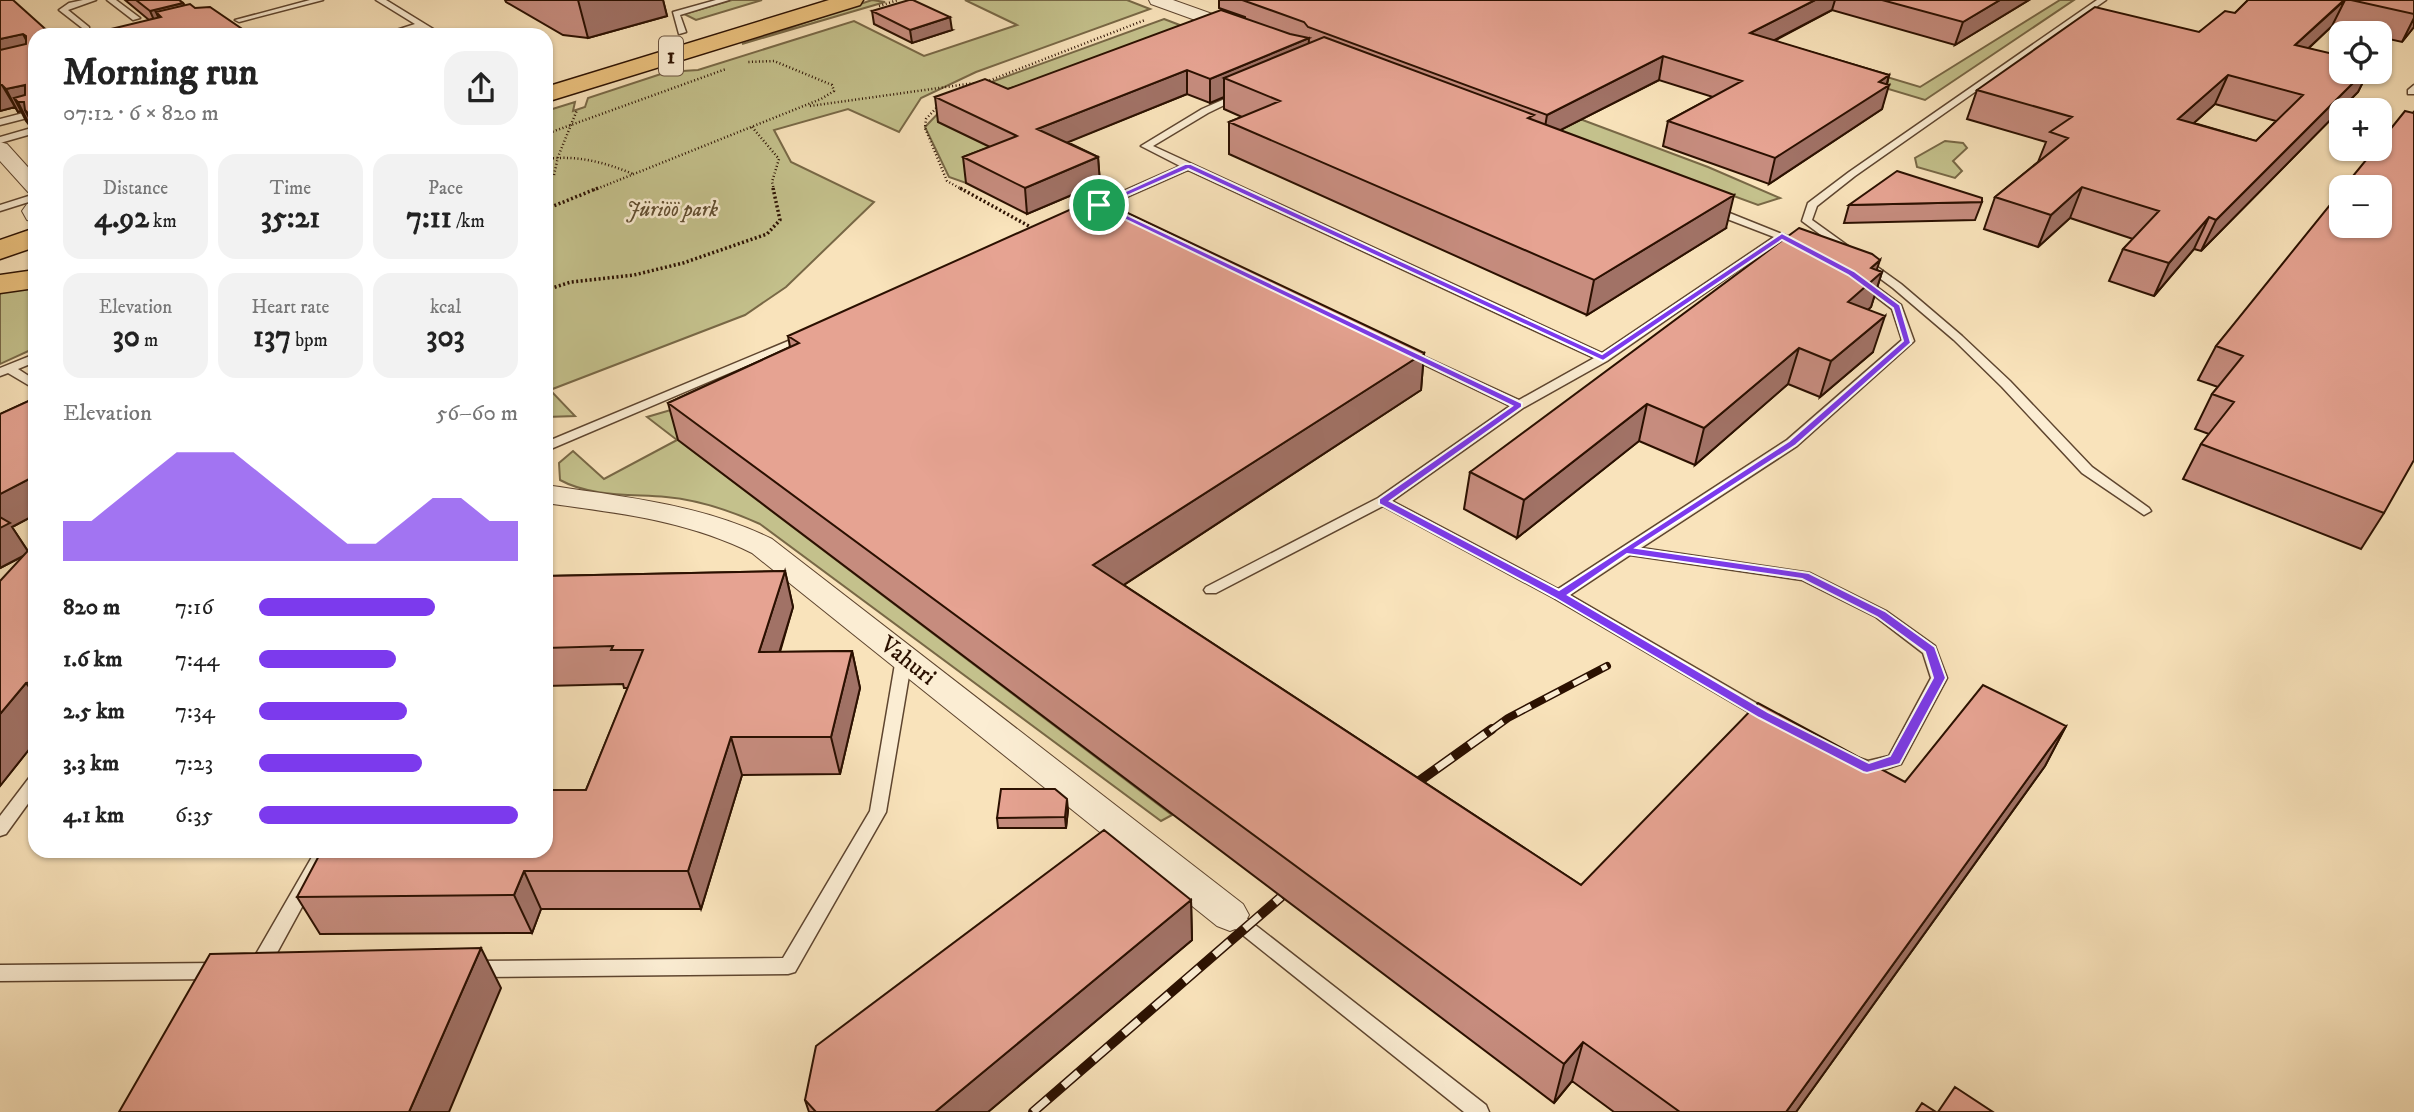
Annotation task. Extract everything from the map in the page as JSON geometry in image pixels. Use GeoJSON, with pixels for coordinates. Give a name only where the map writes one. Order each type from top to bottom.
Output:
{"type":"FeatureCollection","features":[{"type":"Feature","properties":{"kind":"highway","name":"1"},"geometry":{"type":"LineString","coordinates":[[553,71],[790,0]]}},
{"type":"Feature","properties":{"kind":"highway","name":"1"},"geometry":{"type":"LineString","coordinates":[[553,93],[852,0]]}},
{"type":"Feature","properties":{"kind":"highway"},"geometry":{"type":"LineString","coordinates":[[0,250],[28,240]]}},
{"type":"Feature","properties":{"kind":"highway"},"geometry":{"type":"LineString","coordinates":[[0,277],[28,267]]}},
{"type":"Feature","properties":{"kind":"highway"},"geometry":{"type":"LineString","coordinates":[[0,284],[28,280]]}},
{"type":"Feature","properties":{"kind":"street"},"geometry":{"type":"LineString","coordinates":[[1157,0],[1257,37]]}},
{"type":"Feature","properties":{"kind":"street"},"geometry":{"type":"LineString","coordinates":[[0,148],[28,180]]}},
{"type":"Feature","properties":{"kind":"street","name":"Vahuri"},"geometry":{"type":"LineString","coordinates":[[553,495],[665,511],[732,529],[762,546],[1230,915]]}},
{"type":"Feature","properties":{"kind":"lane"},"geometry":{"type":"LineString","coordinates":[[85,28],[63,10],[92,0]]}},
{"type":"Feature","properties":{"kind":"lane"},"geometry":{"type":"LineString","coordinates":[[111,0],[136,18]]}},
{"type":"Feature","properties":{"kind":"lane"},"geometry":{"type":"LineString","coordinates":[[239,20],[319,0]]}},
{"type":"Feature","properties":{"kind":"lane"},"geometry":{"type":"LineString","coordinates":[[380,0],[427,28]]}},
{"type":"Feature","properties":{"kind":"lane"},"geometry":{"type":"LineString","coordinates":[[682,32],[676,14],[725,0]]}},
{"type":"Feature","properties":{"kind":"lane"},"geometry":{"type":"LineString","coordinates":[[2102,0],[1852,174],[1812,205],[1807,221],[1897,286],[1958,338],[2006,384],[2087,470],[2144,511]]}},
{"type":"Feature","properties":{"kind":"lane"},"geometry":{"type":"LineString","coordinates":[[411,28],[422,25]]}},
{"type":"Feature","properties":{"kind":"lane"},"geometry":{"type":"LineString","coordinates":[[1252,91],[1205,111],[1146,146],[1603,358]]}},
{"type":"Feature","properties":{"kind":"lane"},"geometry":{"type":"LineString","coordinates":[[0,122],[28,115]]}},
{"type":"Feature","properties":{"kind":"lane"},"geometry":{"type":"LineString","coordinates":[[0,140],[28,132]]}},
{"type":"Feature","properties":{"kind":"lane"},"geometry":{"type":"LineString","coordinates":[[1040,232],[1188,166]]}},
{"type":"Feature","properties":{"kind":"lane"},"geometry":{"type":"LineString","coordinates":[[0,208],[28,199]]}},
{"type":"Feature","properties":{"kind":"lane"},"geometry":{"type":"LineString","coordinates":[[1099,205],[1111,211]]}},
{"type":"Feature","properties":{"kind":"lane"},"geometry":{"type":"LineString","coordinates":[[1211,590],[1383,501],[1519,405],[1603,358],[1787,239],[1705,207]]}},
{"type":"Feature","properties":{"kind":"lane"},"geometry":{"type":"LineString","coordinates":[[1559,595],[1792,443],[1908,341],[1897,307],[1851,273]]}},
{"type":"Feature","properties":{"kind":"lane"},"geometry":{"type":"LineString","coordinates":[[553,444],[821,330]]}},
{"type":"Feature","properties":{"kind":"lane"},"geometry":{"type":"LineString","coordinates":[[1395,346],[1519,405]]}},
{"type":"Feature","properties":{"kind":"lane"},"geometry":{"type":"LineString","coordinates":[[4,370],[28,361]]}},
{"type":"Feature","properties":{"kind":"lane"},"geometry":{"type":"LineString","coordinates":[[4,370],[28,382]]}},
{"type":"Feature","properties":{"kind":"lane"},"geometry":{"type":"LineString","coordinates":[[1383,501],[1559,595],[1787,727]]}},
{"type":"Feature","properties":{"kind":"lane"},"geometry":{"type":"LineString","coordinates":[[1625,550],[1805,576],[1881,614],[1930,650],[1939,678],[1895,760],[1867,768],[1844,757]]}},
{"type":"Feature","properties":{"kind":"lane"},"geometry":{"type":"LineString","coordinates":[[452,969],[788,966],[878,812],[904,658]]}},
{"type":"Feature","properties":{"kind":"lane"},"geometry":{"type":"LineString","coordinates":[[0,829],[27,803]]}},
{"type":"Feature","properties":{"kind":"lane"},"geometry":{"type":"LineString","coordinates":[[256,971],[320,858]]}},
{"type":"Feature","properties":{"kind":"lane"},"geometry":{"type":"LineString","coordinates":[[1230,915],[1479,1112]]}},
{"type":"Feature","properties":{"kind":"lane"},"geometry":{"type":"LineString","coordinates":[[0,973],[284,971]]}},
{"type":"Feature","properties":{"kind":"path"},"geometry":{"type":"LineString","coordinates":[[965,90],[1179,8]]}},
{"type":"Feature","properties":{"kind":"path"},"geometry":{"type":"LineString","coordinates":[[553,131],[737,65],[764,60],[774,61],[832,85],[834,91],[802,107],[553,206]]}},
{"type":"Feature","properties":{"kind":"path"},"geometry":{"type":"LineString","coordinates":[[802,107],[987,81]]}},
{"type":"Feature","properties":{"kind":"path"},"geometry":{"type":"LineString","coordinates":[[945,100],[926,119],[925,128],[947,181],[1040,232]]}},
{"type":"Feature","properties":{"kind":"path"},"geometry":{"type":"LineString","coordinates":[[554,175],[558,157],[579,106]]}},
{"type":"Feature","properties":{"kind":"path"},"geometry":{"type":"LineString","coordinates":[[553,288],[571,282],[634,275],[682,263],[767,234],[780,220],[772,182],[779,159],[752,127]]}},
{"type":"Feature","properties":{"kind":"path"},"geometry":{"type":"LineString","coordinates":[[553,158],[584,157],[606,162],[634,174]]}},
{"type":"Feature","properties":{"kind":"green space"},"geometry":{"type":"Polygon","coordinates":[[[732,0],[762,0],[696,20],[684,14],[732,0]]]}},
{"type":"Feature","properties":{"kind":"green space"},"geometry":{"type":"Polygon","coordinates":[[[872,0],[885,2],[742,44],[872,0]]]}},
{"type":"Feature","properties":{"kind":"green space","name":"Jüriöö park"},"geometry":{"type":"Polygon","coordinates":[[[965,0],[1127,0],[1150,9],[976,72],[921,98],[899,132],[848,109],[774,130],[791,162],[874,202],[786,287],[745,315],[553,389],[553,109],[575,102],[573,111],[585,107],[588,98],[667,72],[698,70],[854,21],[924,56],[1017,25],[965,0]]]}},
{"type":"Feature","properties":{"kind":"green space"},"geometry":{"type":"Polygon","coordinates":[[[1592,0],[1630,0],[1920,87],[2060,0],[2074,0],[1925,100],[1592,0]]]}},
{"type":"Feature","properties":{"kind":"green space"},"geometry":{"type":"Polygon","coordinates":[[[1164,19],[1193,30],[939,121],[1019,161],[966,183],[949,177],[925,127],[948,103],[975,88],[1164,19]]]}},
{"type":"Feature","properties":{"kind":"green space"},"geometry":{"type":"Polygon","coordinates":[[[1349,55],[1580,119],[1708,167],[1780,198],[1758,205],[1349,55]]]}},
{"type":"Feature","properties":{"kind":"green space"},"geometry":{"type":"Polygon","coordinates":[[[1945,141],[1963,143],[1967,148],[1953,161],[1962,171],[1955,178],[1917,167],[1915,158],[1945,141]]]}},
{"type":"Feature","properties":{"kind":"green space"},"geometry":{"type":"Polygon","coordinates":[[[28,289],[28,351],[0,364],[0,292],[28,289]]]}},
{"type":"Feature","properties":{"kind":"green space","name":"Jüriöö park"},"geometry":{"type":"Polygon","coordinates":[[[553,393],[575,416],[553,417],[553,393]]]}},
{"type":"Feature","properties":{"kind":"green space"},"geometry":{"type":"Polygon","coordinates":[[[674,409],[678,440],[1172,815],[1161,821],[760,524],[703,503],[666,497],[598,492],[560,480],[559,463],[573,451],[604,479],[677,440],[647,417],[674,409]]]}},
{"type":"Feature","properties":{"kind":"building"},"geometry":{"type":"Polygon","coordinates":[[[0,0],[13,0],[44,28],[28,28],[28,113],[24,102],[18,102],[14,98],[25,95],[25,85],[6,89],[0,85],[0,50],[26,44],[26,36],[23,34],[0,39],[0,0]]]}},
{"type":"Feature","properties":{"kind":"building"},"geometry":{"type":"Polygon","coordinates":[[[136,0],[179,0],[183,3],[150,11],[136,0]]]}},
{"type":"Feature","properties":{"kind":"building"},"geometry":{"type":"Polygon","coordinates":[[[909,0],[950,17],[910,30],[872,11],[909,0]]]}},
{"type":"Feature","properties":{"kind":"building"},"geometry":{"type":"Polygon","coordinates":[[[1815,0],[1750,33],[1889,75],[1879,82],[1889,85],[1775,158],[1668,121],[1742,81],[1663,56],[1547,115],[1308,27],[1304,22],[1245,1],[1815,0]]]}},
{"type":"Feature","properties":{"kind":"building"},"geometry":{"type":"Polygon","coordinates":[[[1882,0],[2000,0],[1963,22],[1882,0]]]}},
{"type":"Feature","properties":{"kind":"building"},"geometry":{"type":"Polygon","coordinates":[[[2248,0],[2344,0],[2295,45],[2329,53],[2329,84],[2352,84],[2338,98],[2329,98],[2329,107],[2216,220],[2209,217],[2169,263],[2123,249],[2159,211],[2082,187],[2051,215],[1995,197],[2068,138],[2050,132],[2072,117],[1977,90],[2095,7],[2199,32],[2225,11],[2235,13],[2248,0]],[[2228,75],[2178,119],[2256,141],[2303,95],[2228,75]]]}},
{"type":"Feature","properties":{"kind":"building"},"geometry":{"type":"Polygon","coordinates":[[[2351,0],[2414,0],[2414,14],[2351,0]]]}},
{"type":"Feature","properties":{"kind":"building"},"geometry":{"type":"Polygon","coordinates":[[[190,4],[195,8],[210,7],[241,28],[115,28],[161,17],[156,12],[190,4]]]}},
{"type":"Feature","properties":{"kind":"building"},"geometry":{"type":"Polygon","coordinates":[[[1221,10],[1309,38],[1210,79],[1187,70],[1037,129],[1098,157],[1025,188],[963,157],[1017,136],[935,97],[985,79],[1008,89],[1221,10]]]}},
{"type":"Feature","properties":{"kind":"building"},"geometry":{"type":"Polygon","coordinates":[[[1324,37],[1534,115],[1528,118],[1734,195],[1594,280],[1229,122],[1280,101],[1224,78],[1324,37]]]}},
{"type":"Feature","properties":{"kind":"building"},"geometry":{"type":"Polygon","coordinates":[[[2405,111],[2414,112],[2414,460],[2384,513],[2201,444],[2234,402],[2212,394],[2243,356],[2216,346],[2329,206],[2329,238],[2392,238],[2392,175],[2354,175],[2365,161],[2392,161],[2392,127],[2405,111]]]}},
{"type":"Feature","properties":{"kind":"building"},"geometry":{"type":"Polygon","coordinates":[[[1897,171],[1982,198],[1982,202],[1849,205],[1897,171]]]}},
{"type":"Feature","properties":{"kind":"building"},"geometry":{"type":"Polygon","coordinates":[[[1096,198],[1424,353],[1093,565],[1581,885],[1758,703],[1905,782],[1983,685],[2066,726],[1786,1112],[1680,1112],[1583,1042],[1564,1064],[668,403],[799,343],[788,336],[1096,198]]]}},
{"type":"Feature","properties":{"kind":"building"},"geometry":{"type":"Polygon","coordinates":[[[1799,228],[1872,254],[1880,260],[1871,268],[1882,272],[1848,302],[1885,316],[1831,361],[1799,348],[1704,428],[1647,404],[1524,500],[1470,472],[1799,228]]]}},
{"type":"Feature","properties":{"kind":"building"},"geometry":{"type":"Polygon","coordinates":[[[28,401],[28,480],[0,494],[0,414],[28,401]]]}},
{"type":"Feature","properties":{"kind":"building"},"geometry":{"type":"Polygon","coordinates":[[[0,517],[10,523],[0,528],[0,517]]]}},
{"type":"Feature","properties":{"kind":"building"},"geometry":{"type":"Polygon","coordinates":[[[28,551],[28,683],[0,714],[0,581],[28,551]]]}},
{"type":"Feature","properties":{"kind":"building"},"geometry":{"type":"Polygon","coordinates":[[[785,571],[759,652],[852,651],[831,737],[731,737],[688,871],[524,871],[514,895],[297,897],[318,858],[553,858],[553,790],[586,790],[643,650],[611,650],[613,646],[553,648],[553,576],[785,571]]]}},
{"type":"Feature","properties":{"kind":"building"},"geometry":{"type":"Polygon","coordinates":[[[1001,789],[1055,789],[1067,799],[1065,817],[997,818],[1001,789]]]}},
{"type":"Feature","properties":{"kind":"building"},"geometry":{"type":"Polygon","coordinates":[[[1104,830],[1191,900],[935,1112],[816,1112],[805,1100],[816,1046],[1104,830]]]}},
{"type":"Feature","properties":{"kind":"building"},"geometry":{"type":"Polygon","coordinates":[[[481,948],[409,1112],[119,1112],[210,954],[481,948]]]}},
{"type":"Feature","properties":{"kind":"building"},"geometry":{"type":"Polygon","coordinates":[[[1955,1087],[1993,1112],[1938,1112],[1955,1087]]]}},
{"type":"Feature","properties":{"kind":"building"},"geometry":{"type":"Polygon","coordinates":[[[1922,1103],[1936,1112],[1916,1112],[1922,1103]]]}},
{"type":"Feature","properties":{"kind":"railway"},"geometry":{"type":"LineString","coordinates":[[1490,731],[1508,718],[1607,666]]}},
{"type":"Feature","properties":{"kind":"railway"},"geometry":{"type":"LineString","coordinates":[[1404,792],[1492,729]]}},
{"type":"Feature","properties":{"kind":"railway"},"geometry":{"type":"LineString","coordinates":[[1033,1112],[1281,897]]}},
{"type":"Feature","properties":{"kind":"route"},"geometry":{"type":"LineString","coordinates":[[1099,205],[1188,166],[1603,358],[1782,236],[1851,273],[1897,307],[1908,341],[1792,443],[1625,550],[1559,595],[1763,715],[1867,768],[1895,760],[1939,678],[1930,650],[1881,614],[1805,576],[1625,550],[1559,595],[1383,501],[1519,405],[1099,205]]}}]}
